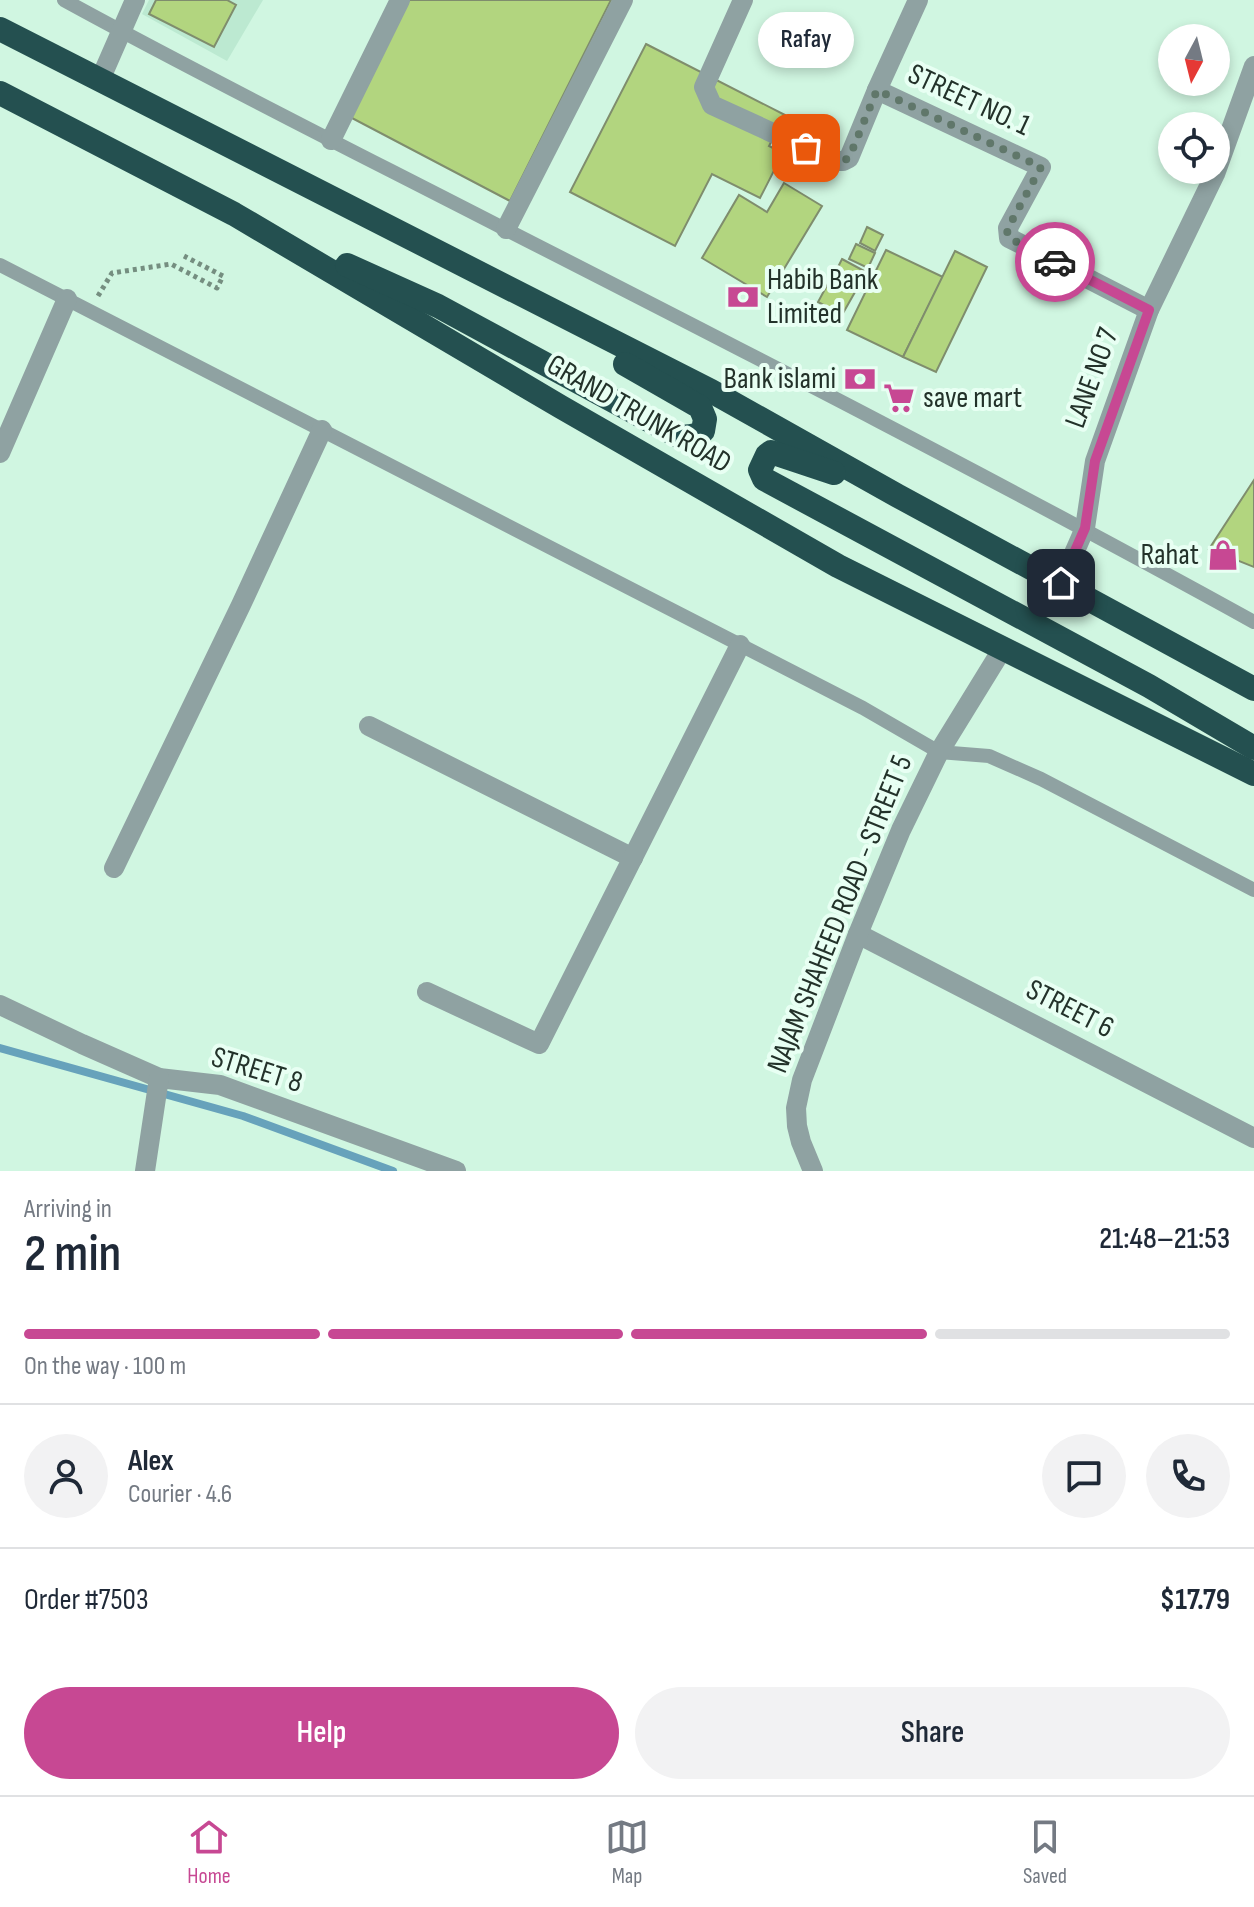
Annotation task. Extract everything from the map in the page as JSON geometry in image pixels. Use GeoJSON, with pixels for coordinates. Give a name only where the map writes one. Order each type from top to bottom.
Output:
{"type":"FeatureCollection","features":[{"type":"Feature","properties":{"kind":"highway","name":"GRAND TRUNK ROAD"},"geometry":{"type":"LineString","coordinates":[[0,29],[711,391],[1254,689]]}},
{"type":"Feature","properties":{"kind":"highway","name":"GRAND TRUNK ROAD"},"geometry":{"type":"LineString","coordinates":[[0,93],[234,214],[838,566],[1254,774]]}},
{"type":"Feature","properties":{"kind":"highway"},"geometry":{"type":"LineString","coordinates":[[234,214],[438,306],[678,436],[691,437],[703,431],[705,419],[700,407],[409,237]]}},
{"type":"Feature","properties":{"kind":"highway"},"geometry":{"type":"LineString","coordinates":[[898,496],[776,452],[767,455],[760,470],[764,479],[1149,686],[1254,748]]}},
{"type":"Feature","properties":{"kind":"street"},"geometry":{"type":"LineString","coordinates":[[100,80],[135,0]]}},
{"type":"Feature","properties":{"kind":"street"},"geometry":{"type":"LineString","coordinates":[[331,140],[400,0]]}},
{"type":"Feature","properties":{"kind":"street"},"geometry":{"type":"LineString","coordinates":[[506,229],[623,0]]}},
{"type":"Feature","properties":{"kind":"street","name":"STREET NO. 1"},"geometry":{"type":"LineString","coordinates":[[743,0],[704,87],[712,105],[834,161],[843,161],[849,158],[877,90],[1041,167],[1008,228],[1009,238],[1149,310]]}},
{"type":"Feature","properties":{"kind":"street"},"geometry":{"type":"LineString","coordinates":[[877,90],[918,0]]}},
{"type":"Feature","properties":{"kind":"street","name":"LANE NO 7"},"geometry":{"type":"LineString","coordinates":[[1061,583],[1085,528],[1095,461],[1149,310],[1215,174],[1253,70]]}},
{"type":"Feature","properties":{"kind":"street"},"geometry":{"type":"LineString","coordinates":[[0,453],[67,299]]}},
{"type":"Feature","properties":{"kind":"street"},"geometry":{"type":"LineString","coordinates":[[114,868],[322,430]]}},
{"type":"Feature","properties":{"kind":"street"},"geometry":{"type":"LineString","coordinates":[[427,992],[539,1044],[740,645]]}},
{"type":"Feature","properties":{"kind":"street","name":"NAJAM SHAHEED ROAD - STREET 5"},"geometry":{"type":"LineString","coordinates":[[813,1171],[801,1142],[796,1108],[802,1080],[901,830],[939,752],[1003,648]]}},
{"type":"Feature","properties":{"kind":"street"},"geometry":{"type":"LineString","coordinates":[[369,726],[633,858]]}},
{"type":"Feature","properties":{"kind":"street","name":"STREET 6"},"geometry":{"type":"LineString","coordinates":[[858,934],[1254,1138]]}},
{"type":"Feature","properties":{"kind":"street","name":"STREET 8"},"geometry":{"type":"LineString","coordinates":[[0,1005],[158,1081],[220,1085],[456,1171]]}},
{"type":"Feature","properties":{"kind":"street"},"geometry":{"type":"LineString","coordinates":[[145,1171],[158,1081]]}},
{"type":"Feature","properties":{"kind":"lane"},"geometry":{"type":"LineString","coordinates":[[64,0],[1085,528],[1254,622]]}},
{"type":"Feature","properties":{"kind":"lane"},"geometry":{"type":"LineString","coordinates":[[0,265],[863,708],[939,752],[989,756],[1041,779],[1254,890]]}},
{"type":"Feature","properties":{"kind":"path"},"geometry":{"type":"LineString","coordinates":[[89,311],[112,273],[171,264],[217,288],[223,276],[184,256]]}},
{"type":"Feature","properties":{"kind":"shaded area"},"geometry":{"type":"Polygon","coordinates":[[[149,0],[263,0],[227,61],[142,14],[149,0]]]}},
{"type":"Feature","properties":{"kind":"building"},"geometry":{"type":"Polygon","coordinates":[[[156,0],[227,0],[236,5],[214,47],[149,14],[156,0]]]}},
{"type":"Feature","properties":{"kind":"building"},"geometry":{"type":"Polygon","coordinates":[[[409,0],[611,0],[510,201],[350,117],[409,0]]]}},
{"type":"Feature","properties":{"kind":"building"},"geometry":{"type":"Polygon","coordinates":[[[646,44],[785,115],[769,146],[783,153],[760,198],[712,174],[675,246],[570,192],[646,44]]]}},
{"type":"Feature","properties":{"kind":"building"},"geometry":{"type":"Polygon","coordinates":[[[784,183],[822,206],[767,297],[702,258],[739,195],[767,212],[784,183]]]}},
{"type":"Feature","properties":{"kind":"building"},"geometry":{"type":"Polygon","coordinates":[[[867,227],[883,235],[875,251],[860,243],[867,227]]]}},
{"type":"Feature","properties":{"kind":"building"},"geometry":{"type":"Polygon","coordinates":[[[856,244],[875,253],[868,268],[849,259],[856,244]]]}},
{"type":"Feature","properties":{"kind":"building"},"geometry":{"type":"Polygon","coordinates":[[[886,250],[943,277],[903,357],[847,330],[886,250]]]}},
{"type":"Feature","properties":{"kind":"building"},"geometry":{"type":"Polygon","coordinates":[[[955,251],[987,267],[936,372],[903,357],[955,251]]]}},
{"type":"Feature","properties":{"kind":"building"},"geometry":{"type":"Polygon","coordinates":[[[842,259],[866,272],[859,287],[834,275],[842,259]]]}},
{"type":"Feature","properties":{"kind":"building"},"geometry":{"type":"Polygon","coordinates":[[[831,278],[855,292],[842,315],[818,302],[831,278]]]}},
{"type":"Feature","properties":{"kind":"building"},"geometry":{"type":"Polygon","coordinates":[[[1254,480],[1254,567],[1209,549],[1254,480]]]}},
{"type":"Feature","properties":{"kind":"waterway"},"geometry":{"type":"LineString","coordinates":[[0,1048],[243,1116],[393,1171]]}},
{"type":"Feature","properties":{"kind":"way so far"},"geometry":{"type":"LineString","coordinates":[[806,148],[834,161],[849,158],[877,90],[1041,167],[1007,234],[1009,238],[1055,262]]}},
{"type":"Feature","properties":{"kind":"place","name":"Rafay"},"geometry":{"type":"Point","coordinates":[806,148]}},
{"type":"Feature","properties":{"kind":"place","name":"Habib Bank Limited"},"geometry":{"type":"Point","coordinates":[743,297]}},
{"type":"Feature","properties":{"kind":"place","name":"Bank islami"},"geometry":{"type":"Point","coordinates":[860,379]}},
{"type":"Feature","properties":{"kind":"place","name":"save mart"},"geometry":{"type":"Point","coordinates":[899,398]}},
{"type":"Feature","properties":{"kind":"place","name":"Rahat"},"geometry":{"type":"Point","coordinates":[1223,555]}},
{"type":"Feature","properties":{"kind":"route"},"geometry":{"type":"LineString","coordinates":[[1055,262],[1149,310],[1095,461],[1085,528],[1061,583]]}}]}
